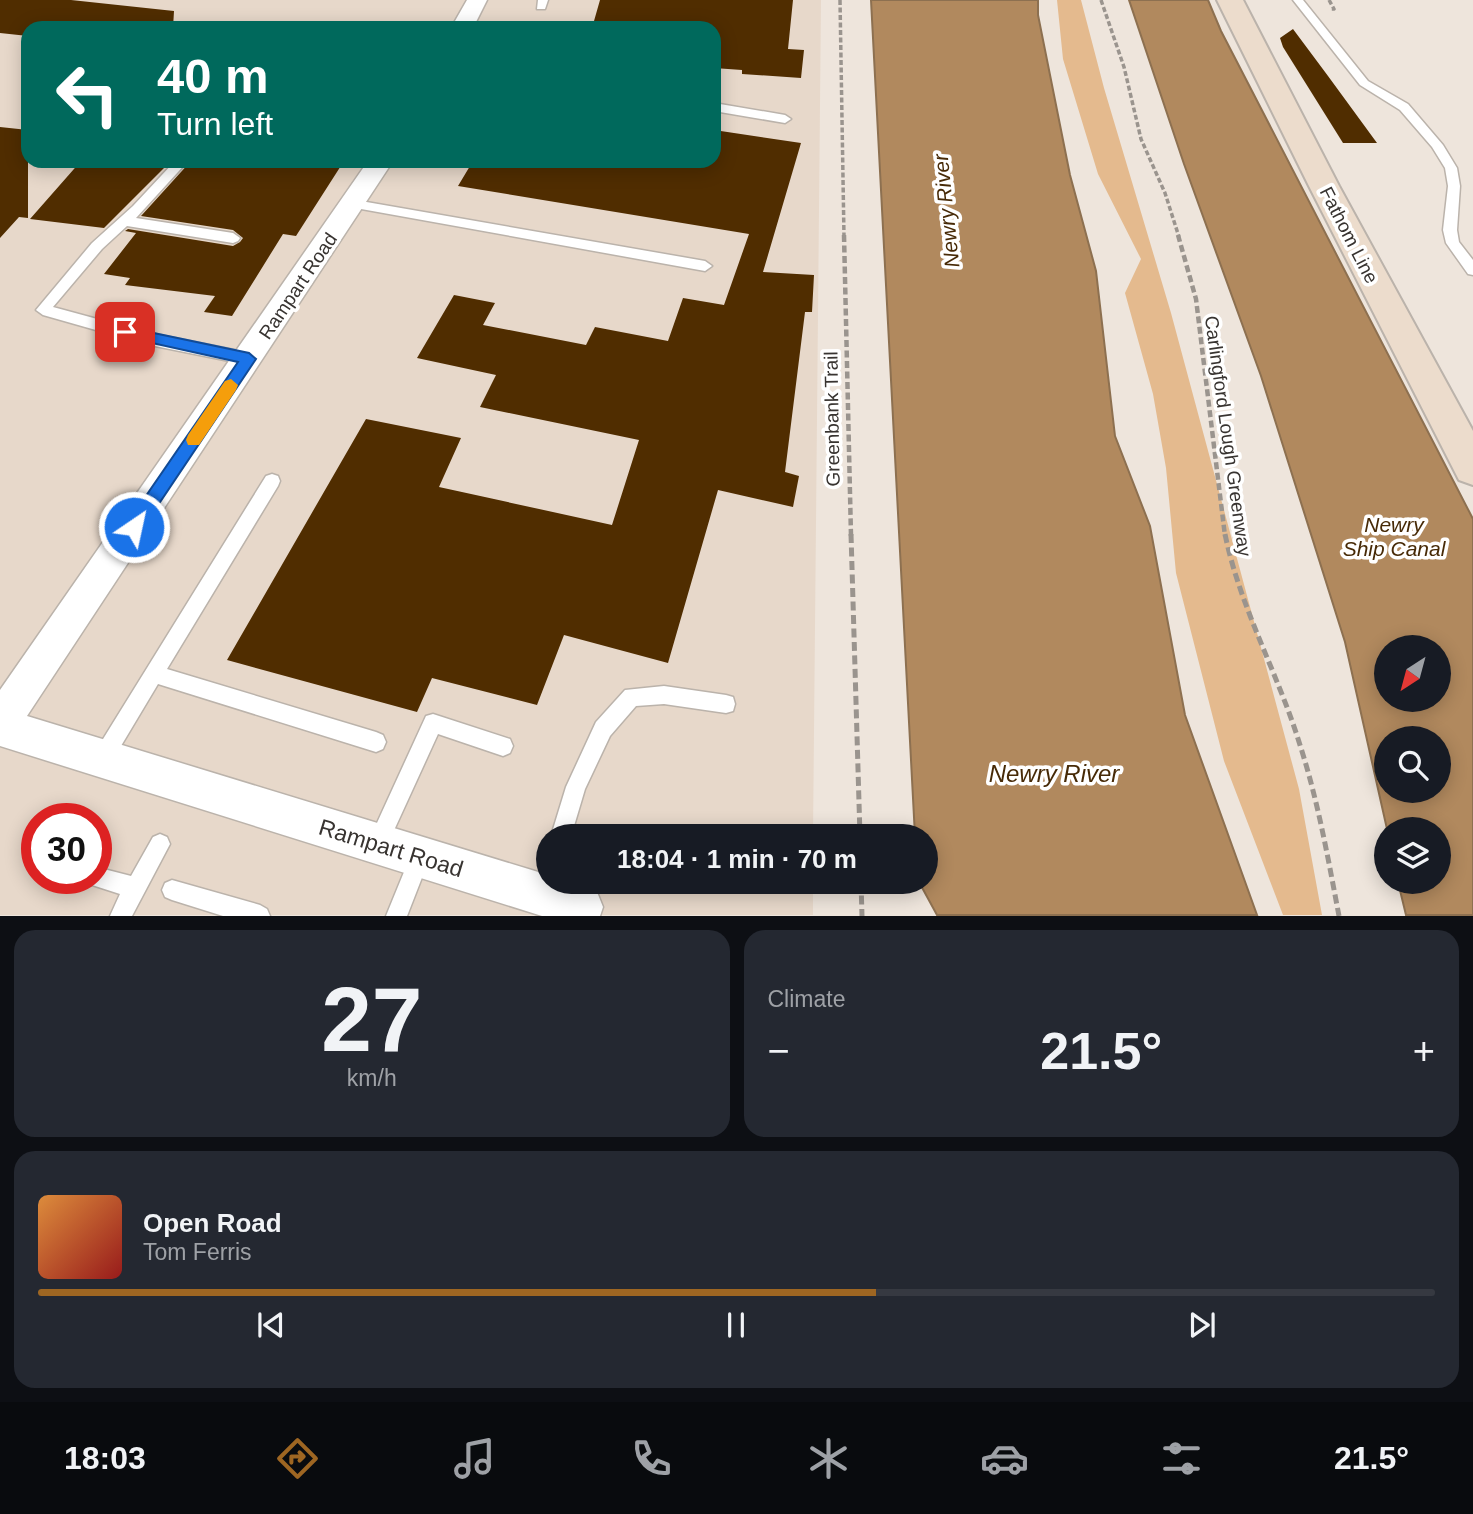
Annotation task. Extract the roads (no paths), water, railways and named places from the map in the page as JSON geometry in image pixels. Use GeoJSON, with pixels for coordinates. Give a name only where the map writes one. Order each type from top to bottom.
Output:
{"type":"FeatureCollection","features":[{"type":"Feature","properties":{"kind":"main road","name":"Fathom Line"},"geometry":{"type":"LineString","coordinates":[[1230,0],[1324,186],[1473,468]]}},
{"type":"Feature","properties":{"kind":"street"},"geometry":{"type":"LineString","coordinates":[[466,21],[477,0]]}},
{"type":"Feature","properties":{"kind":"street","name":"Rampart Road"},"geometry":{"type":"LineString","coordinates":[[378,168],[0,725],[420,857],[536,884]]}},
{"type":"Feature","properties":{"kind":"street","name":"Rampart Road"},"geometry":{"type":"LineString","coordinates":[[559,894],[582,907]]}},
{"type":"Feature","properties":{"kind":"lane"},"geometry":{"type":"LineString","coordinates":[[1298,0],[1364,83],[1404,107],[1437,145],[1451,168],[1454,186],[1450,230],[1453,243],[1473,270]]}},
{"type":"Feature","properties":{"kind":"lane"},"geometry":{"type":"LineString","coordinates":[[721,108],[785,118]]}},
{"type":"Feature","properties":{"kind":"lane"},"geometry":{"type":"LineString","coordinates":[[175,168],[97,246],[43,310],[145,338],[249,359]]}},
{"type":"Feature","properties":{"kind":"lane"},"geometry":{"type":"LineString","coordinates":[[355,204],[705,266]]}},
{"type":"Feature","properties":{"kind":"lane"},"geometry":{"type":"LineString","coordinates":[[125,220],[233,239]]}},
{"type":"Feature","properties":{"kind":"lane"},"geometry":{"type":"LineString","coordinates":[[102,759],[272,481]]}},
{"type":"Feature","properties":{"kind":"lane"},"geometry":{"type":"LineString","coordinates":[[154,674],[376,742]]}},
{"type":"Feature","properties":{"kind":"lane"},"geometry":{"type":"LineString","coordinates":[[565,824],[576,787],[603,729],[632,697],[664,695],[726,704]]}},
{"type":"Feature","properties":{"kind":"lane"},"geometry":{"type":"LineString","coordinates":[[378,844],[433,723],[503,746]]}},
{"type":"Feature","properties":{"kind":"lane"},"geometry":{"type":"LineString","coordinates":[[120,915],[160,844]]}},
{"type":"Feature","properties":{"kind":"lane"},"geometry":{"type":"LineString","coordinates":[[396,915],[420,857]]}},
{"type":"Feature","properties":{"kind":"lane"},"geometry":{"type":"LineString","coordinates":[[112,882],[135,888]]}},
{"type":"Feature","properties":{"kind":"lane"},"geometry":{"type":"LineString","coordinates":[[172,890],[260,915]]}},
{"type":"Feature","properties":{"kind":"water","name":"Newry River"},"geometry":{"type":"Polygon","coordinates":[[[871,0],[1038,0],[1038,15],[1070,175],[1096,271],[1115,436],[1150,526],[1185,715],[1257,915],[937,915],[926,894],[938,894],[938,824],[914,824],[871,0]]]}},
{"type":"Feature","properties":{"kind":"water","name":"Newry Ship Canal"},"geometry":{"type":"Polygon","coordinates":[[[1129,0],[1208,0],[1221,31],[1473,519],[1473,915],[1406,915],[1401,894],[1451,894],[1451,817],[1384,817],[1381,803],[1451,803],[1451,726],[1374,726],[1374,771],[1345,642],[1261,376],[1184,164],[1129,0]]]}}]}
